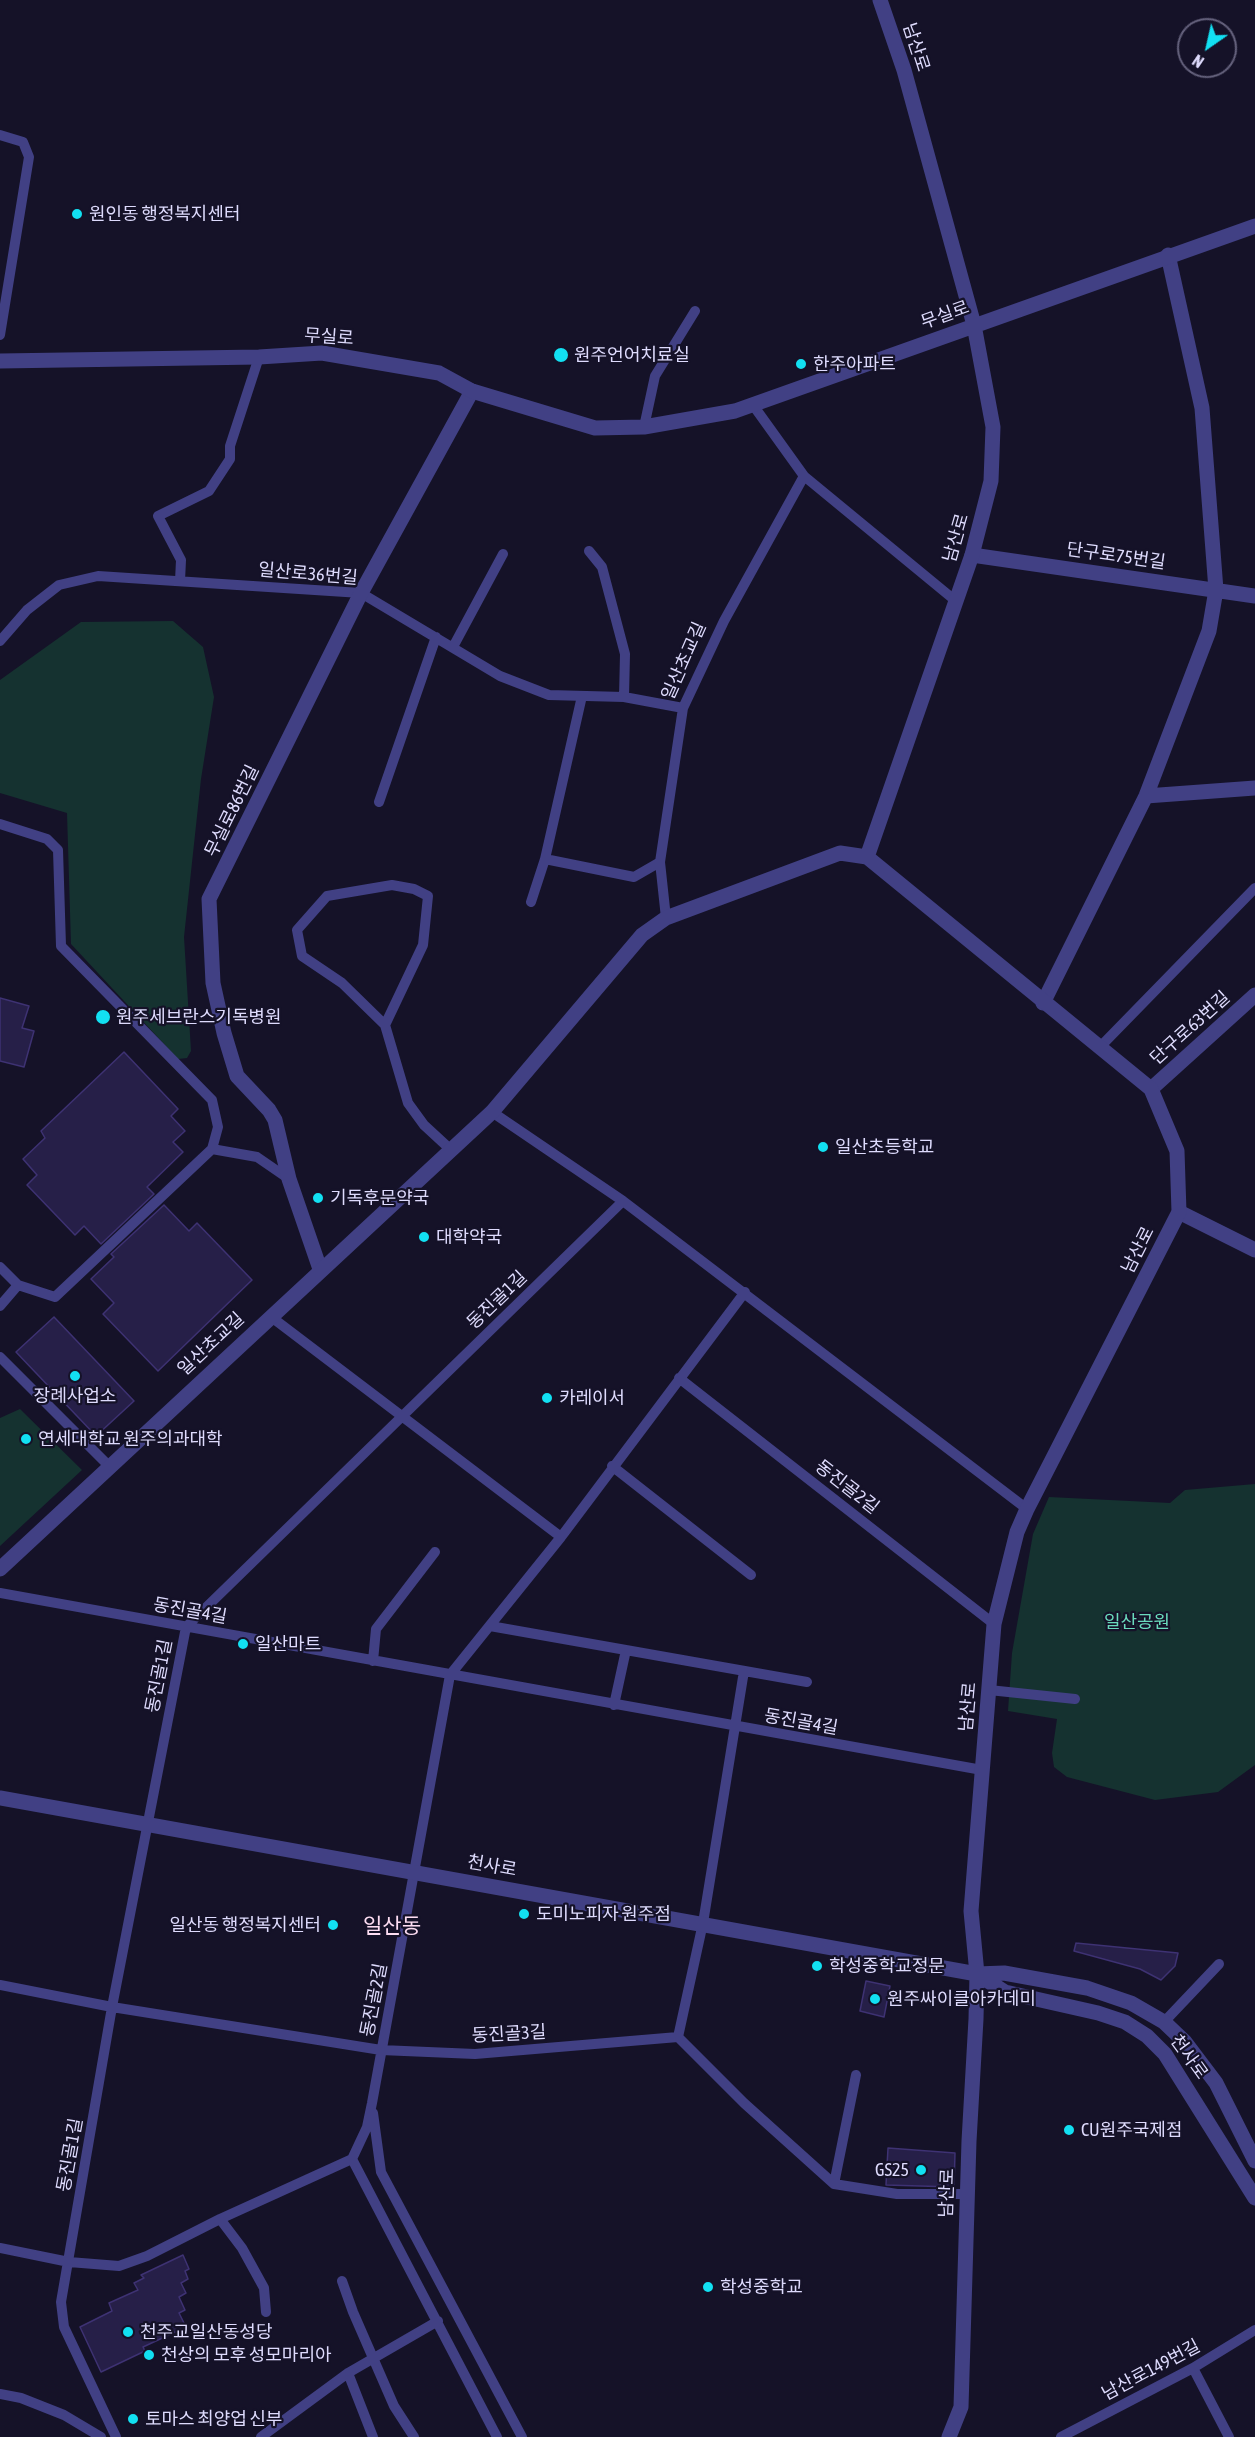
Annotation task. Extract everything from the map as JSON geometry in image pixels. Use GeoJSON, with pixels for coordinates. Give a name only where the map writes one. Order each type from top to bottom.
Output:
{"type":"FeatureCollection","features":[{"type":"Feature","properties":{"kind":"street","name":"남산로"},"geometry":{"type":"LineString","coordinates":[[880,0],[903,70],[974,325],[993,427],[992,481],[972,555],[867,856],[1043,1003],[1151,1089],[1178,1151],[1179,1212],[1027,1509],[1017,1532],[994,1624],[972,1911],[977,1974],[960,2407],[952,2436]]}},
{"type":"Feature","properties":{"kind":"street","name":"무실로"},"geometry":{"type":"LineString","coordinates":[[0,361],[259,357],[322,353],[439,372],[472,391],[595,428],[644,427],[735,411],[1168,255],[1255,226]]}},
{"type":"Feature","properties":{"kind":"street"},"geometry":{"type":"LineString","coordinates":[[1043,1003],[1146,796],[1209,631],[1216,590],[1202,408],[1168,255]]}},
{"type":"Feature","properties":{"kind":"street","name":"무실로86번길"},"geometry":{"type":"LineString","coordinates":[[320,1269],[289,1179],[275,1120],[269,1110],[237,1076],[224,1033],[213,983],[209,899],[361,593],[472,391]]}},
{"type":"Feature","properties":{"kind":"street","name":"단구로75번길"},"geometry":{"type":"LineString","coordinates":[[972,555],[1255,596]]}},
{"type":"Feature","properties":{"kind":"street"},"geometry":{"type":"LineString","coordinates":[[1146,796],[1255,788]]}},
{"type":"Feature","properties":{"kind":"street","name":"일산초교길"},"geometry":{"type":"LineString","coordinates":[[0,1569],[320,1269],[492,1112],[642,935],[666,918],[840,853],[867,856]]}},
{"type":"Feature","properties":{"kind":"street","name":"단구로63번길"},"geometry":{"type":"LineString","coordinates":[[1151,1089],[1255,995]]}},
{"type":"Feature","properties":{"kind":"street"},"geometry":{"type":"LineString","coordinates":[[1179,1212],[1255,1250]]}},
{"type":"Feature","properties":{"kind":"street","name":"천사로"},"geometry":{"type":"LineString","coordinates":[[0,1798],[977,1974],[1004,1973],[1087,1988],[1131,2003],[1164,2022],[1185,2042],[1216,2083],[1255,2161]]}},
{"type":"Feature","properties":{"kind":"street","name":"천사로"},"geometry":{"type":"LineString","coordinates":[[977,1974],[1005,1992],[1098,2013],[1125,2022],[1147,2036],[1165,2054],[1255,2198]]}},
{"type":"Feature","properties":{"kind":"street"},"geometry":{"type":"LineString","coordinates":[[1147,2036],[1164,2022]]}},
{"type":"Feature","properties":{"kind":"lane"},"geometry":{"type":"LineString","coordinates":[[0,135],[22,142],[29,157],[0,335]]}},
{"type":"Feature","properties":{"kind":"lane"},"geometry":{"type":"LineString","coordinates":[[644,427],[656,376],[695,311]]}},
{"type":"Feature","properties":{"kind":"lane"},"geometry":{"type":"LineString","coordinates":[[180,581],[181,560],[158,516],[209,491],[230,459],[230,446],[259,357]]}},
{"type":"Feature","properties":{"kind":"lane"},"geometry":{"type":"LineString","coordinates":[[753,405],[804,476],[957,602]]}},
{"type":"Feature","properties":{"kind":"lane","name":"일산초교길"},"geometry":{"type":"LineString","coordinates":[[666,918],[660,862],[683,708],[724,621],[804,476]]}},
{"type":"Feature","properties":{"kind":"lane"},"geometry":{"type":"LineString","coordinates":[[589,551],[602,567],[625,654],[624,698]]}},
{"type":"Feature","properties":{"kind":"lane"},"geometry":{"type":"LineString","coordinates":[[453,647],[503,554]]}},
{"type":"Feature","properties":{"kind":"lane","name":"일산로36번길"},"geometry":{"type":"LineString","coordinates":[[0,641],[27,610],[59,585],[98,576],[361,593],[500,676],[549,695],[624,698],[683,708]]}},
{"type":"Feature","properties":{"kind":"lane"},"geometry":{"type":"LineString","coordinates":[[379,802],[436,637]]}},
{"type":"Feature","properties":{"kind":"lane"},"geometry":{"type":"LineString","coordinates":[[531,902],[545,859],[582,696]]}},
{"type":"Feature","properties":{"kind":"lane"},"geometry":{"type":"LineString","coordinates":[[0,824],[47,839],[58,850],[60,946],[212,1100],[218,1127],[212,1149],[55,1297],[18,1285],[0,1267]]}},
{"type":"Feature","properties":{"kind":"lane"},"geometry":{"type":"LineString","coordinates":[[545,859],[634,877],[660,862]]}},
{"type":"Feature","properties":{"kind":"lane"},"geometry":{"type":"LineString","coordinates":[[385,1025],[423,945],[428,896],[414,889],[392,885],[327,896],[297,930],[302,956],[342,983],[385,1025],[408,1103],[424,1125],[450,1149]]}},
{"type":"Feature","properties":{"kind":"lane"},"geometry":{"type":"LineString","coordinates":[[1100,1047],[1255,888]]}},
{"type":"Feature","properties":{"kind":"lane"},"geometry":{"type":"LineString","coordinates":[[492,1112],[623,1201],[1027,1509]]}},
{"type":"Feature","properties":{"kind":"lane"},"geometry":{"type":"LineString","coordinates":[[212,1149],[257,1157],[289,1179]]}},
{"type":"Feature","properties":{"kind":"lane","name":"동진골1길"},"geometry":{"type":"LineString","coordinates":[[117,2437],[64,2327],[61,2302],[112,2007],[186,1627],[623,1201]]}},
{"type":"Feature","properties":{"kind":"lane"},"geometry":{"type":"LineString","coordinates":[[0,1306],[18,1285]]}},
{"type":"Feature","properties":{"kind":"lane","name":"동진골2길"},"geometry":{"type":"LineString","coordinates":[[352,2159],[367,2127],[372,2103],[416,1873],[450,1675],[561,1537],[612,1466],[745,1292]]}},
{"type":"Feature","properties":{"kind":"lane"},"geometry":{"type":"LineString","coordinates":[[270,1316],[561,1537]]}},
{"type":"Feature","properties":{"kind":"lane"},"geometry":{"type":"LineString","coordinates":[[0,1357],[110,1467]]}},
{"type":"Feature","properties":{"kind":"lane","name":"동진골2길"},"geometry":{"type":"LineString","coordinates":[[679,1378],[994,1624]]}},
{"type":"Feature","properties":{"kind":"lane"},"geometry":{"type":"LineString","coordinates":[[612,1466],[751,1575]]}},
{"type":"Feature","properties":{"kind":"lane"},"geometry":{"type":"LineString","coordinates":[[373,1661],[376,1629],[435,1552]]}},
{"type":"Feature","properties":{"kind":"lane","name":"동진골4길"},"geometry":{"type":"LineString","coordinates":[[0,1593],[735,1728],[982,1770]]}},
{"type":"Feature","properties":{"kind":"lane"},"geometry":{"type":"LineString","coordinates":[[490,1626],[807,1682]]}},
{"type":"Feature","properties":{"kind":"lane"},"geometry":{"type":"LineString","coordinates":[[614,1705],[626,1650]]}},
{"type":"Feature","properties":{"kind":"lane"},"geometry":{"type":"LineString","coordinates":[[744,1671],[703,1923],[678,2037],[744,2103],[834,2184],[897,2194],[967,2194]]}},
{"type":"Feature","properties":{"kind":"lane"},"geometry":{"type":"LineString","coordinates":[[989,1690],[1075,1699]]}},
{"type":"Feature","properties":{"kind":"lane"},"geometry":{"type":"LineString","coordinates":[[1164,2022],[1219,1964]]}},
{"type":"Feature","properties":{"kind":"lane","name":"동진골3길"},"geometry":{"type":"LineString","coordinates":[[0,1985],[112,2007],[381,2050],[485,2054],[678,2037]]}},
{"type":"Feature","properties":{"kind":"lane"},"geometry":{"type":"LineString","coordinates":[[834,2184],[856,2075]]}},
{"type":"Feature","properties":{"kind":"lane"},"geometry":{"type":"LineString","coordinates":[[372,2103],[381,2172],[522,2437]]}},
{"type":"Feature","properties":{"kind":"lane"},"geometry":{"type":"LineString","coordinates":[[0,2248],[69,2262],[119,2266],[147,2256],[220,2219],[352,2159],[497,2437]]}},
{"type":"Feature","properties":{"kind":"lane"},"geometry":{"type":"LineString","coordinates":[[220,2219],[242,2248],[264,2288],[266,2312]]}},
{"type":"Feature","properties":{"kind":"lane"},"geometry":{"type":"LineString","coordinates":[[342,2281],[353,2313],[394,2406],[414,2437]]}},
{"type":"Feature","properties":{"kind":"lane"},"geometry":{"type":"LineString","coordinates":[[261,2437],[348,2373],[438,2321]]}},
{"type":"Feature","properties":{"kind":"lane","name":"남산로149번길"},"geometry":{"type":"LineString","coordinates":[[1061,2437],[1193,2368],[1255,2330]]}},
{"type":"Feature","properties":{"kind":"lane"},"geometry":{"type":"LineString","coordinates":[[1193,2368],[1229,2437]]}},
{"type":"Feature","properties":{"kind":"lane"},"geometry":{"type":"LineString","coordinates":[[348,2373],[374,2437]]}},
{"type":"Feature","properties":{"kind":"lane"},"geometry":{"type":"LineString","coordinates":[[0,2394],[64,2415],[101,2437]]}},
{"type":"Feature","properties":{"kind":"green space"},"geometry":{"type":"Polygon","coordinates":[[[173,621],[203,647],[214,697],[201,779],[184,937],[191,1051],[187,1058],[178,1059],[71,944],[67,813],[0,793],[0,680],[81,622],[173,621]]]}},
{"type":"Feature","properties":{"kind":"green space","name":"연세대학교 원주의과대학"},"geometry":{"type":"Polygon","coordinates":[[[20,1409],[82,1470],[0,1546],[0,1418],[20,1409]]]}},
{"type":"Feature","properties":{"kind":"green space","name":"일산공원"},"geometry":{"type":"Polygon","coordinates":[[[1255,1484],[1255,1765],[1218,1792],[1155,1800],[1067,1777],[1054,1767],[1052,1753],[1057,1719],[1008,1711],[1012,1653],[1033,1534],[1049,1497],[1170,1503],[1185,1490],[1255,1484]]]}},
{"type":"Feature","properties":{"kind":"building"},"geometry":{"type":"Polygon","coordinates":[[[0,998],[29,1006],[22,1028],[34,1031],[24,1067],[0,1061],[0,998]]]}},
{"type":"Feature","properties":{"kind":"building"},"geometry":{"type":"Polygon","coordinates":[[[124,1052],[178,1109],[171,1116],[185,1131],[173,1142],[183,1152],[147,1187],[154,1194],[101,1244],[84,1226],[75,1235],[27,1185],[37,1175],[23,1159],[45,1138],[41,1131],[124,1052]]]}},
{"type":"Feature","properties":{"kind":"building"},"geometry":{"type":"Polygon","coordinates":[[[164,1205],[189,1231],[197,1223],[252,1280],[158,1371],[103,1314],[114,1303],[91,1279],[114,1257],[111,1254],[164,1205]]]}},
{"type":"Feature","properties":{"kind":"building","name":"장례사업소"},"geometry":{"type":"Polygon","coordinates":[[[54,1317],[134,1401],[96,1436],[16,1352],[54,1317]]]}},
{"type":"Feature","properties":{"kind":"building"},"geometry":{"type":"Polygon","coordinates":[[[1076,1943],[1178,1953],[1175,1966],[1161,1980],[1140,1969],[1074,1951],[1076,1943]]]}},
{"type":"Feature","properties":{"kind":"building","name":"원주싸이클아카데미"},"geometry":{"type":"Polygon","coordinates":[[[866,1981],[890,1986],[884,2017],[860,2011],[866,1981]]]}},
{"type":"Feature","properties":{"kind":"building","name":"GS25"},"geometry":{"type":"Polygon","coordinates":[[[888,2148],[955,2153],[954,2187],[886,2185],[888,2148]]]}},
{"type":"Feature","properties":{"kind":"building"},"geometry":{"type":"Polygon","coordinates":[[[183,2255],[189,2269],[185,2271],[188,2279],[181,2283],[186,2293],[179,2297],[185,2310],[179,2313],[186,2327],[143,2347],[145,2351],[101,2372],[80,2327],[112,2311],[109,2303],[138,2290],[134,2283],[144,2278],[141,2275],[183,2255]]]}},
{"type":"Feature","properties":{"kind":"place","name":"원인동 행정복지센터"},"geometry":{"type":"Point","coordinates":[77,214]}},
{"type":"Feature","properties":{"kind":"place","name":"원주언어치료실"},"geometry":{"type":"Point","coordinates":[561,355]}},
{"type":"Feature","properties":{"kind":"place","name":"한주아파트"},"geometry":{"type":"Point","coordinates":[801,364]}},
{"type":"Feature","properties":{"kind":"place","name":"원주세브란스기독병원"},"geometry":{"type":"Point","coordinates":[103,1017]}},
{"type":"Feature","properties":{"kind":"place","name":"일산초등학교"},"geometry":{"type":"Point","coordinates":[823,1147]}},
{"type":"Feature","properties":{"kind":"place","name":"기독후문약국"},"geometry":{"type":"Point","coordinates":[318,1198]}},
{"type":"Feature","properties":{"kind":"place","name":"대학약국"},"geometry":{"type":"Point","coordinates":[424,1237]}},
{"type":"Feature","properties":{"kind":"place","name":"장례사업소"},"geometry":{"type":"Point","coordinates":[75,1376]}},
{"type":"Feature","properties":{"kind":"place","name":"카레이서"},"geometry":{"type":"Point","coordinates":[547,1398]}},
{"type":"Feature","properties":{"kind":"place","name":"연세대학교 원주의과대학"},"geometry":{"type":"Point","coordinates":[26,1439]}},
{"type":"Feature","properties":{"kind":"place","name":"일산마트"},"geometry":{"type":"Point","coordinates":[243,1644]}},
{"type":"Feature","properties":{"kind":"place","name":"도미노피자 원주점"},"geometry":{"type":"Point","coordinates":[524,1914]}},
{"type":"Feature","properties":{"kind":"place","name":"일산동 행정복지센터"},"geometry":{"type":"Point","coordinates":[333,1925]}},
{"type":"Feature","properties":{"kind":"place","name":"학성중학교정문"},"geometry":{"type":"Point","coordinates":[817,1966]}},
{"type":"Feature","properties":{"kind":"place","name":"원주싸이클아카데미"},"geometry":{"type":"Point","coordinates":[875,1999]}},
{"type":"Feature","properties":{"kind":"place","name":"CU원주국제점"},"geometry":{"type":"Point","coordinates":[1069,2130]}},
{"type":"Feature","properties":{"kind":"place","name":"GS25"},"geometry":{"type":"Point","coordinates":[921,2170]}},
{"type":"Feature","properties":{"kind":"place","name":"학성중학교"},"geometry":{"type":"Point","coordinates":[708,2287]}},
{"type":"Feature","properties":{"kind":"place","name":"천주교일산동성당"},"geometry":{"type":"Point","coordinates":[128,2332]}},
{"type":"Feature","properties":{"kind":"place","name":"천상의 모후 성모마리아"},"geometry":{"type":"Point","coordinates":[149,2355]}},
{"type":"Feature","properties":{"kind":"place","name":"토마스 최양업 신부"},"geometry":{"type":"Point","coordinates":[133,2419]}},
{"type":"Feature","properties":{"kind":"district","name":"일산동"},"geometry":{"type":"Point","coordinates":[392,1926]}}]}
